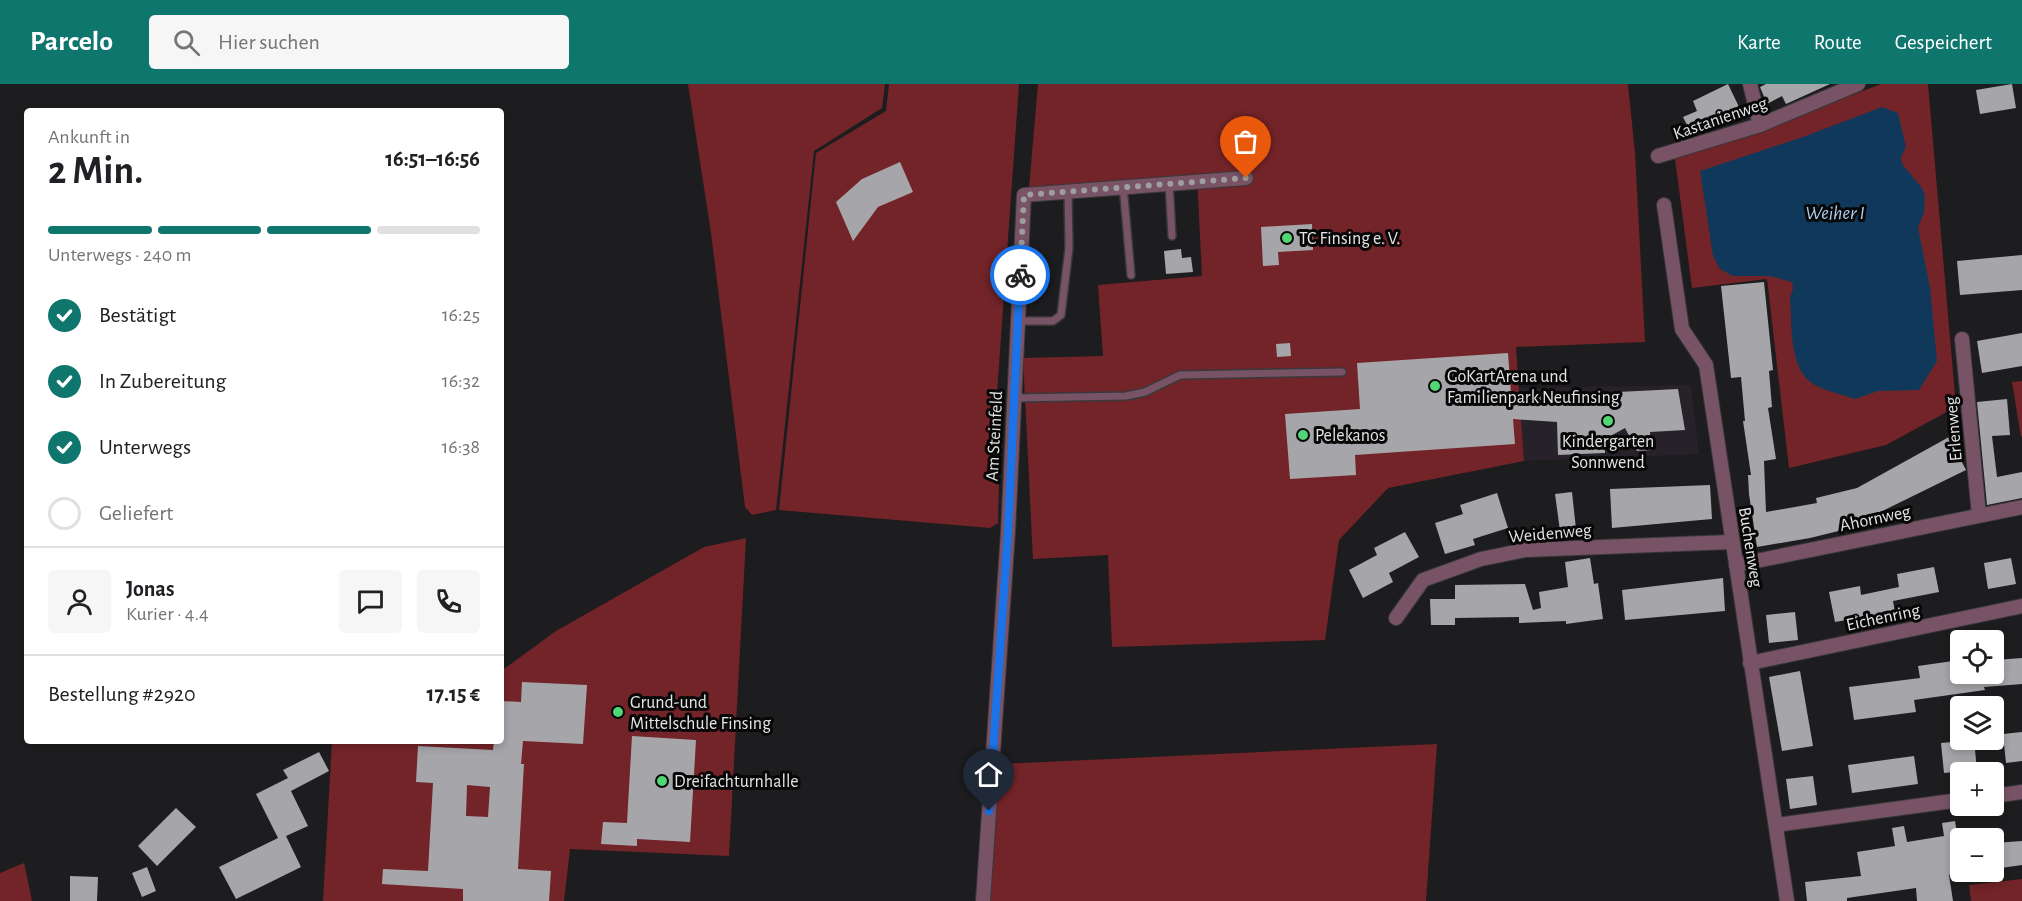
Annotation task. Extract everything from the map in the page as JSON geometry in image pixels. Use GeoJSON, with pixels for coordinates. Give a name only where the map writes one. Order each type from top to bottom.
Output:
{"type":"FeatureCollection","features":[{"type":"Feature","properties":{"kind":"street"},"geometry":{"type":"LineString","coordinates":[[1750,84],[1760,125]]}},
{"type":"Feature","properties":{"kind":"street","name":"Kastanienweg"},"geometry":{"type":"LineString","coordinates":[[1659,156],[1760,125],[1858,84]]}},
{"type":"Feature","properties":{"kind":"street","name":"Am Steinfeld"},"geometry":{"type":"LineString","coordinates":[[983,901],[1008,532],[1024,195],[1169,182],[1246,178]]}},
{"type":"Feature","properties":{"kind":"street","name":"Buchenweg"},"geometry":{"type":"LineString","coordinates":[[1664,205],[1682,329],[1706,365],[1787,901]]}},
{"type":"Feature","properties":{"kind":"street","name":"Erlenweg"},"geometry":{"type":"LineString","coordinates":[[1962,339],[1979,515]]}},
{"type":"Feature","properties":{"kind":"street","name":"Ahornweg"},"geometry":{"type":"LineString","coordinates":[[1736,565],[2022,507]]}},
{"type":"Feature","properties":{"kind":"street","name":"Weidenweg"},"geometry":{"type":"LineString","coordinates":[[1396,618],[1423,580],[1481,559],[1525,550],[1731,542]]}},
{"type":"Feature","properties":{"kind":"street","name":"Eichenring"},"geometry":{"type":"LineString","coordinates":[[1750,663],[2022,606]]}},
{"type":"Feature","properties":{"kind":"street"},"geometry":{"type":"LineString","coordinates":[[2004,795],[2022,792]]}},
{"type":"Feature","properties":{"kind":"street"},"geometry":{"type":"LineString","coordinates":[[1776,825],[1950,801]]}},
{"type":"Feature","properties":{"kind":"lane"},"geometry":{"type":"LineString","coordinates":[[1169,182],[1172,236]]}},
{"type":"Feature","properties":{"kind":"lane"},"geometry":{"type":"LineString","coordinates":[[1124,186],[1131,275]]}},
{"type":"Feature","properties":{"kind":"lane"},"geometry":{"type":"LineString","coordinates":[[1017,321],[1053,321],[1062,315],[1069,248],[1068,191]]}},
{"type":"Feature","properties":{"kind":"lane"},"geometry":{"type":"LineString","coordinates":[[1013,398],[1125,396],[1145,392],[1180,375],[1342,372]]}},
{"type":"Feature","properties":{"kind":"shaded area"},"geometry":{"type":"Polygon","coordinates":[[[688,84],[885,84],[882,108],[814,151],[776,510],[752,515],[745,507],[711,233],[688,84]]]}},
{"type":"Feature","properties":{"kind":"shaded area"},"geometry":{"type":"Polygon","coordinates":[[[889,84],[1019,84],[991,478],[999,480],[998,523],[990,528],[779,510],[816,153],[886,111],[889,84]]]}},
{"type":"Feature","properties":{"kind":"shaded area"},"geometry":{"type":"Polygon","coordinates":[[[1038,84],[1628,84],[1635,153],[1645,342],[1516,347],[1524,461],[1388,488],[1339,540],[1325,640],[1112,647],[1108,555],[1033,559],[1023,358],[1103,356],[1098,285],[1202,276],[1197,176],[1029,188],[1038,84]]]}},
{"type":"Feature","properties":{"kind":"shaded area","name":"Weiher I"},"geometry":{"type":"Polygon","coordinates":[[[1881,84],[1928,84],[1956,407],[1886,445],[1789,468],[1767,279],[1692,288],[1675,159],[1764,129],[1881,84]]]}},
{"type":"Feature","properties":{"kind":"shaded area"},"geometry":{"type":"Polygon","coordinates":[[[2022,381],[2022,436],[2021,437],[2012,382],[2022,381]]]}},
{"type":"Feature","properties":{"kind":"shaded area","name":"Kindergarten Sonnwend"},"geometry":{"type":"Polygon","coordinates":[[[1691,385],[1699,454],[1524,461],[1519,388],[1691,385]]]}},
{"type":"Feature","properties":{"kind":"shaded area","name":"Grund-und Mittelschule Finsing"},"geometry":{"type":"Polygon","coordinates":[[[746,538],[729,856],[570,849],[564,901],[323,901],[332,744],[504,744],[504,669],[556,631],[704,547],[746,538]]]}},
{"type":"Feature","properties":{"kind":"shaded area"},"geometry":{"type":"Polygon","coordinates":[[[1437,744],[1426,901],[989,901],[998,764],[1437,744]]]}},
{"type":"Feature","properties":{"kind":"shaded area"},"geometry":{"type":"Polygon","coordinates":[[[24,863],[32,901],[0,901],[0,873],[24,863]]]}},
{"type":"Feature","properties":{"kind":"shaded area"},"geometry":{"type":"Polygon","coordinates":[[[2022,879],[2022,901],[1971,901],[1969,885],[2022,879]]]}},
{"type":"Feature","properties":{"kind":"water","name":"Weiher I"},"geometry":{"type":"Polygon","coordinates":[[[1882,107],[1898,113],[1906,147],[1901,157],[1902,164],[1922,188],[1925,196],[1924,213],[1918,227],[1930,288],[1937,361],[1919,390],[1878,391],[1855,399],[1811,383],[1801,371],[1794,351],[1790,297],[1793,289],[1792,282],[1769,276],[1733,276],[1720,269],[1713,256],[1700,171],[1803,137],[1882,107]]]}},
{"type":"Feature","properties":{"kind":"building"},"geometry":{"type":"Polygon","coordinates":[[[1728,84],[1740,109],[1691,133],[1683,117],[1697,111],[1693,101],[1728,84]]]}},
{"type":"Feature","properties":{"kind":"building"},"geometry":{"type":"Polygon","coordinates":[[[1766,84],[1830,84],[1786,104],[1782,96],[1767,104],[1760,87],[1766,84]]]}},
{"type":"Feature","properties":{"kind":"building"},"geometry":{"type":"Polygon","coordinates":[[[2012,84],[2016,108],[1980,114],[1976,90],[2012,84]]]}},
{"type":"Feature","properties":{"kind":"building"},"geometry":{"type":"Polygon","coordinates":[[[900,162],[913,192],[878,207],[853,241],[836,202],[862,179],[900,162]]]}},
{"type":"Feature","properties":{"kind":"building","name":"TC Finsing e. V."},"geometry":{"type":"Polygon","coordinates":[[[1312,224],[1313,250],[1278,252],[1279,265],[1263,266],[1261,227],[1312,224]]]}},
{"type":"Feature","properties":{"kind":"building"},"geometry":{"type":"Polygon","coordinates":[[[1181,249],[1182,258],[1191,257],[1193,272],[1166,274],[1164,251],[1181,249]]]}},
{"type":"Feature","properties":{"kind":"building"},"geometry":{"type":"Polygon","coordinates":[[[2022,255],[2022,290],[1960,295],[1957,261],[2022,255]]]}},
{"type":"Feature","properties":{"kind":"building"},"geometry":{"type":"Polygon","coordinates":[[[1764,282],[1773,370],[1769,371],[1772,407],[1768,408],[1776,459],[1764,461],[1766,512],[1817,503],[1816,498],[1857,488],[1949,437],[1966,470],[1862,521],[1863,525],[1810,538],[1757,547],[1749,494],[1748,475],[1751,475],[1743,421],[1745,421],[1741,377],[1731,378],[1721,286],[1764,282]]]}},
{"type":"Feature","properties":{"kind":"building"},"geometry":{"type":"Polygon","coordinates":[[[2022,333],[2022,366],[1982,373],[1977,341],[2022,333]]]}},
{"type":"Feature","properties":{"kind":"building"},"geometry":{"type":"Polygon","coordinates":[[[1290,343],[1291,356],[1277,357],[1276,344],[1290,343]]]}},
{"type":"Feature","properties":{"kind":"building"},"geometry":{"type":"Polygon","coordinates":[[[1508,353],[1511,394],[1617,402],[1618,392],[1678,389],[1685,430],[1650,432],[1651,450],[1637,451],[1625,428],[1605,439],[1605,453],[1558,455],[1557,422],[1513,419],[1515,444],[1355,455],[1356,475],[1290,479],[1285,414],[1360,409],[1357,363],[1508,353]]]}},
{"type":"Feature","properties":{"kind":"building"},"geometry":{"type":"Polygon","coordinates":[[[2007,399],[2010,435],[1992,436],[1997,477],[2022,472],[2022,498],[1987,505],[1977,402],[2007,399]]]}},
{"type":"Feature","properties":{"kind":"building"},"geometry":{"type":"Polygon","coordinates":[[[1710,485],[1712,519],[1612,528],[1610,489],[1710,485]]]}},
{"type":"Feature","properties":{"kind":"building"},"geometry":{"type":"Polygon","coordinates":[[[1572,492],[1576,529],[1560,531],[1555,494],[1572,492]]]}},
{"type":"Feature","properties":{"kind":"building"},"geometry":{"type":"Polygon","coordinates":[[[1497,493],[1508,528],[1473,539],[1475,545],[1445,554],[1435,523],[1463,514],[1460,505],[1497,493]]]}},
{"type":"Feature","properties":{"kind":"building"},"geometry":{"type":"Polygon","coordinates":[[[1405,532],[1419,557],[1389,573],[1393,582],[1363,598],[1349,570],[1377,555],[1374,548],[1405,532]]]}},
{"type":"Feature","properties":{"kind":"building"},"geometry":{"type":"Polygon","coordinates":[[[1590,558],[1594,584],[1598,583],[1603,619],[1566,624],[1566,621],[1519,623],[1519,617],[1455,618],[1455,625],[1431,625],[1430,599],[1455,599],[1455,585],[1525,584],[1533,610],[1541,608],[1539,592],[1568,587],[1565,562],[1590,558]]]}},
{"type":"Feature","properties":{"kind":"building"},"geometry":{"type":"Polygon","coordinates":[[[2011,558],[2016,584],[1988,589],[1984,563],[2011,558]]]}},
{"type":"Feature","properties":{"kind":"building"},"geometry":{"type":"Polygon","coordinates":[[[1934,567],[1939,592],[1893,601],[1896,618],[1865,624],[1864,617],[1835,622],[1829,592],[1860,586],[1861,595],[1899,587],[1897,574],[1934,567]]]}},
{"type":"Feature","properties":{"kind":"building"},"geometry":{"type":"Polygon","coordinates":[[[1723,578],[1725,611],[1625,620],[1622,590],[1723,578]]]}},
{"type":"Feature","properties":{"kind":"building"},"geometry":{"type":"Polygon","coordinates":[[[1795,612],[1798,640],[1769,643],[1766,615],[1795,612]]]}},
{"type":"Feature","properties":{"kind":"building"},"geometry":{"type":"Polygon","coordinates":[[[2022,658],[2022,684],[1984,687],[1985,690],[1914,700],[1916,712],[1854,720],[1849,687],[1920,678],[1918,666],[1950,661],[1950,684],[2004,684],[2004,659],[2022,658]]]}},
{"type":"Feature","properties":{"kind":"building"},"geometry":{"type":"Polygon","coordinates":[[[1800,671],[1813,746],[1782,751],[1769,677],[1800,671]]]}},
{"type":"Feature","properties":{"kind":"building"},"geometry":{"type":"Polygon","coordinates":[[[522,682],[587,685],[583,744],[523,741],[521,764],[524,764],[518,869],[551,871],[549,901],[463,901],[463,889],[382,884],[383,869],[428,871],[433,783],[416,782],[418,746],[493,750],[494,744],[504,744],[504,701],[521,702],[522,682]],[[467,785],[466,816],[488,817],[490,787],[467,785]]]}},
{"type":"Feature","properties":{"kind":"building"},"geometry":{"type":"Polygon","coordinates":[[[2022,732],[2022,761],[2006,763],[2004,734],[2022,732]]]}},
{"type":"Feature","properties":{"kind":"building","name":"Dreifachturnhalle"},"geometry":{"type":"Polygon","coordinates":[[[632,736],[696,740],[690,842],[637,839],[637,846],[601,844],[603,822],[627,823],[632,736]]]}},
{"type":"Feature","properties":{"kind":"building"},"geometry":{"type":"Polygon","coordinates":[[[1950,742],[1950,750],[1975,750],[1976,762],[1950,762],[1950,772],[1944,773],[1941,743],[1950,742]]]}},
{"type":"Feature","properties":{"kind":"building"},"geometry":{"type":"Polygon","coordinates":[[[319,752],[329,771],[291,791],[308,826],[286,836],[301,867],[236,899],[219,867],[278,838],[256,794],[288,778],[283,770],[319,752]]]}},
{"type":"Feature","properties":{"kind":"building"},"geometry":{"type":"Polygon","coordinates":[[[1914,756],[1918,784],[1852,793],[1848,765],[1914,756]]]}},
{"type":"Feature","properties":{"kind":"building"},"geometry":{"type":"Polygon","coordinates":[[[1813,776],[1817,805],[1790,809],[1786,779],[1813,776]]]}},
{"type":"Feature","properties":{"kind":"building"},"geometry":{"type":"Polygon","coordinates":[[[176,808],[196,827],[157,866],[138,846],[176,808]]]}},
{"type":"Feature","properties":{"kind":"building"},"geometry":{"type":"Polygon","coordinates":[[[1955,821],[1956,828],[1950,828],[1949,875],[1953,901],[1917,901],[1916,888],[1847,898],[1847,901],[1807,901],[1805,882],[1861,876],[1857,852],[1895,846],[1892,828],[1904,826],[1907,842],[1944,836],[1942,823],[1955,821]]]}},
{"type":"Feature","properties":{"kind":"building"},"geometry":{"type":"Polygon","coordinates":[[[2022,841],[2022,865],[2004,868],[2004,842],[2022,841]]]}},
{"type":"Feature","properties":{"kind":"building"},"geometry":{"type":"Polygon","coordinates":[[[147,867],[156,891],[142,897],[132,873],[147,867]]]}},
{"type":"Feature","properties":{"kind":"building"},"geometry":{"type":"Polygon","coordinates":[[[70,876],[98,877],[97,901],[70,901],[70,876]]]}},
{"type":"Feature","properties":{"kind":"way so far"},"geometry":{"type":"LineString","coordinates":[[1020,275],[1024,195],[1246,178]]}},
{"type":"Feature","properties":{"kind":"place","name":"TC Finsing e. V."},"geometry":{"type":"Point","coordinates":[1287,238]}},
{"type":"Feature","properties":{"kind":"place","name":"GoKartArena und Familienpark Neufinsing"},"geometry":{"type":"Point","coordinates":[1435,386]}},
{"type":"Feature","properties":{"kind":"place","name":"Kindergarten Sonnwend"},"geometry":{"type":"Point","coordinates":[1608,421]}},
{"type":"Feature","properties":{"kind":"place","name":"Pelekanos"},"geometry":{"type":"Point","coordinates":[1303,435]}},
{"type":"Feature","properties":{"kind":"place","name":"Grund-und Mittelschule Finsing"},"geometry":{"type":"Point","coordinates":[618,712]}},
{"type":"Feature","properties":{"kind":"place","name":"Dreifachturnhalle"},"geometry":{"type":"Point","coordinates":[662,781]}},
{"type":"Feature","properties":{"kind":"route"},"geometry":{"type":"LineString","coordinates":[[989,811],[1008,532],[1020,275]]}}]}
